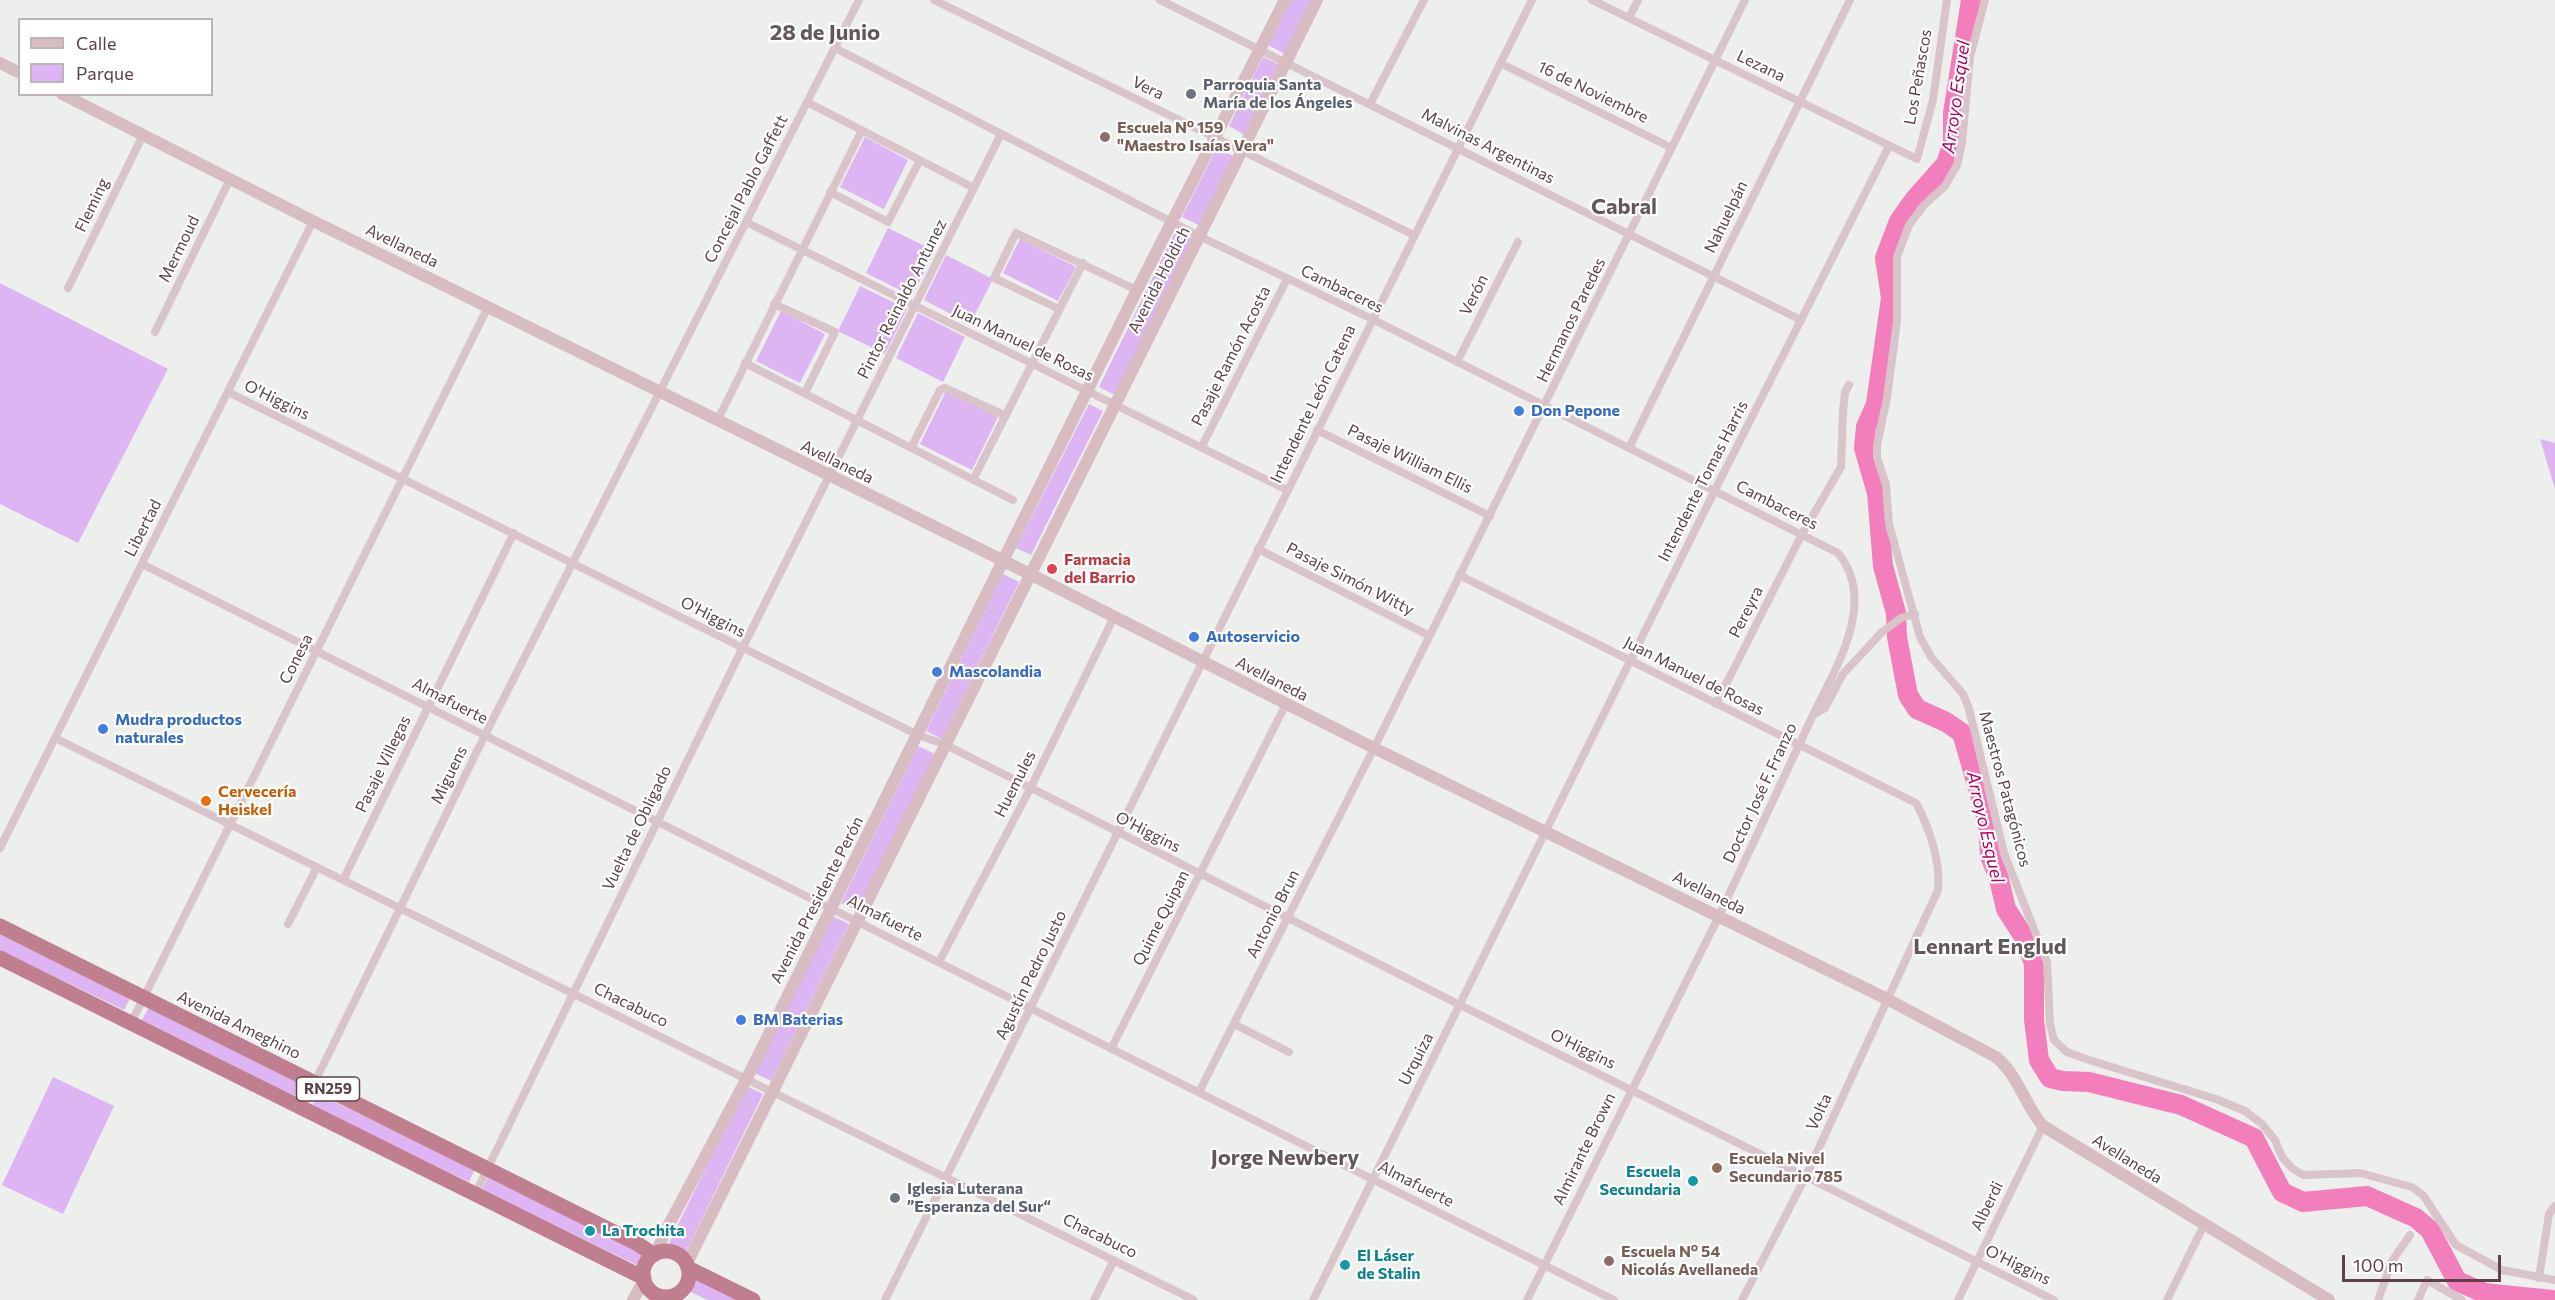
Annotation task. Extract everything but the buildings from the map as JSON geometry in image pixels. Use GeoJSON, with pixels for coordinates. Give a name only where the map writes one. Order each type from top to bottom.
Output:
{"type":"FeatureCollection","features":[{"type":"Feature","properties":{"kind":"highway","name":"Avenida Ameghino"},"geometry":{"type":"LineString","coordinates":[[0,926],[488,1168],[655,1254]]}},
{"type":"Feature","properties":{"kind":"highway","name":"RN259"},"geometry":{"type":"LineString","coordinates":[[0,958],[644,1279],[647,1286],[658,1295],[677,1297],[687,1282],[687,1266]]}},
{"type":"Feature","properties":{"kind":"highway","name":"RN259"},"geometry":{"type":"LineString","coordinates":[[655,1254],[672,1252],[679,1255],[687,1266],[753,1300]]}},
{"type":"Feature","properties":{"kind":"highway"},"geometry":{"type":"LineString","coordinates":[[644,1279],[645,1264],[655,1254]]}},
{"type":"Feature","properties":{"kind":"street","name":"Concejal Pablo Gaffett"},"geometry":{"type":"LineString","coordinates":[[659,392],[859,0]]}},
{"type":"Feature","properties":{"kind":"street","name":"Vera"},"geometry":{"type":"LineString","coordinates":[[934,0],[1414,235]]}},
{"type":"Feature","properties":{"kind":"street","name":"Malvinas Argentinas"},"geometry":{"type":"LineString","coordinates":[[1160,0],[1801,320]]}},
{"type":"Feature","properties":{"kind":"street","name":"Avenida Holdich"},"geometry":{"type":"LineString","coordinates":[[1004,561],[1137,291],[1285,0]]}},
{"type":"Feature","properties":{"kind":"street","name":"Avenida Holdich"},"geometry":{"type":"LineString","coordinates":[[1030,575],[1317,0]]}},
{"type":"Feature","properties":{"kind":"street"},"geometry":{"type":"LineString","coordinates":[[1370,104],[1424,0]]}},
{"type":"Feature","properties":{"kind":"street","name":"Intendente León Catena"},"geometry":{"type":"LineString","coordinates":[[1202,662],[1532,0]]}},
{"type":"Feature","properties":{"kind":"street","name":"Lezana"},"geometry":{"type":"LineString","coordinates":[[1592,0],[1917,159]]}},
{"type":"Feature","properties":{"kind":"street"},"geometry":{"type":"LineString","coordinates":[[1629,18],[1638,0]]}},
{"type":"Feature","properties":{"kind":"street","name":"Hermanos Paredes"},"geometry":{"type":"LineString","coordinates":[[1374,748],[1745,0]]}},
{"type":"Feature","properties":{"kind":"street","name":"Nahuelpán"},"geometry":{"type":"LineString","coordinates":[[1629,448],[1850,0]]}},
{"type":"Feature","properties":{"kind":"street","name":"Los Peñascos"},"geometry":{"type":"LineString","coordinates":[[1917,159],[1933,100],[1947,0]]}},
{"type":"Feature","properties":{"kind":"street","name":"Maestros Patagónicos"},"geometry":{"type":"LineString","coordinates":[[1985,0],[1970,57],[1962,143],[1957,165],[1945,186],[1924,205],[1909,225],[1897,257],[1897,321],[1887,398],[1879,430],[1877,457],[1886,485],[1889,524],[1924,645],[1931,657],[1963,694],[1969,709],[2004,854],[2047,962],[2050,1024],[2054,1040],[2067,1052],[2216,1099],[2245,1111],[2262,1124],[2275,1140],[2282,1157],[2292,1168],[2303,1175],[2360,1173],[2412,1187],[2423,1195],[2456,1245],[2502,1270],[2555,1280]]}},
{"type":"Feature","properties":{"kind":"street","name":"Cambaceres"},"geometry":{"type":"LineString","coordinates":[[835,48],[1199,236],[1838,553],[1847,564],[1855,599]]}},
{"type":"Feature","properties":{"kind":"street"},"geometry":{"type":"LineString","coordinates":[[0,63],[18,72]]}},
{"type":"Feature","properties":{"kind":"street","name":"16 de Noviembre"},"geometry":{"type":"LineString","coordinates":[[1500,63],[1672,148]]}},
{"type":"Feature","properties":{"kind":"street","name":"Avellaneda"},"geometry":{"type":"LineString","coordinates":[[66,96],[313,221],[1004,561],[1374,748],[1887,999],[1996,1057],[2007,1066],[2033,1115],[2043,1126],[2329,1300]]}},
{"type":"Feature","properties":{"kind":"street"},"geometry":{"type":"LineString","coordinates":[[807,102],[974,188]]}},
{"type":"Feature","properties":{"kind":"street"},"geometry":{"type":"LineString","coordinates":[[717,421],[800,249],[862,130]]}},
{"type":"Feature","properties":{"kind":"street","name":"Pintor Reinaldo Antunez"},"geometry":{"type":"LineString","coordinates":[[829,476],[1001,134]]}},
{"type":"Feature","properties":{"kind":"street","name":"Fleming"},"geometry":{"type":"LineString","coordinates":[[68,288],[143,135]]}},
{"type":"Feature","properties":{"kind":"street","name":"Intendente Tomas Harris"},"geometry":{"type":"LineString","coordinates":[[1547,832],[1715,490],[1889,146]]}},
{"type":"Feature","properties":{"kind":"street"},"geometry":{"type":"LineString","coordinates":[[830,192],[888,222],[920,160]]}},
{"type":"Feature","properties":{"kind":"street","name":"Mermoud"},"geometry":{"type":"LineString","coordinates":[[155,332],[230,179]]}},
{"type":"Feature","properties":{"kind":"street","name":"Libertad"},"geometry":{"type":"LineString","coordinates":[[0,848],[313,221]]}},
{"type":"Feature","properties":{"kind":"street","name":"Juan Manuel de Rosas"},"geometry":{"type":"LineString","coordinates":[[746,222],[1287,490]]}},
{"type":"Feature","properties":{"kind":"street"},"geometry":{"type":"LineString","coordinates":[[1059,309],[994,278],[1016,233],[1083,263],[1137,291]]}},
{"type":"Feature","properties":{"kind":"street","name":"Verón"},"geometry":{"type":"LineString","coordinates":[[1457,362],[1518,242]]}},
{"type":"Feature","properties":{"kind":"street"},"geometry":{"type":"LineString","coordinates":[[973,480],[1034,364],[1083,263]]}},
{"type":"Feature","properties":{"kind":"street","name":"Pasaje Ramón Acosta"},"geometry":{"type":"LineString","coordinates":[[1202,446],[1287,279]]}},
{"type":"Feature","properties":{"kind":"street"},"geometry":{"type":"LineString","coordinates":[[774,304],[835,332],[805,393]]}},
{"type":"Feature","properties":{"kind":"street","name":"Conesa"},"geometry":{"type":"LineString","coordinates":[[131,1023],[488,307]]}},
{"type":"Feature","properties":{"kind":"street"},"geometry":{"type":"LineString","coordinates":[[745,363],[1013,500]]}},
{"type":"Feature","properties":{"kind":"street"},"geometry":{"type":"LineString","coordinates":[[1802,534],[1841,467],[1845,392],[1849,385]]}},
{"type":"Feature","properties":{"kind":"street"},"geometry":{"type":"LineString","coordinates":[[911,448],[940,390],[945,388],[1006,416]]}},
{"type":"Feature","properties":{"kind":"street","name":"O'Higgins"},"geometry":{"type":"LineString","coordinates":[[228,392],[918,735],[946,745],[1460,1005],[2055,1300]]}},
{"type":"Feature","properties":{"kind":"street","name":"Miguens"},"geometry":{"type":"LineString","coordinates":[[302,1108],[485,735],[659,392]]}},
{"type":"Feature","properties":{"kind":"street","name":"Pasaje William Ellis"},"geometry":{"type":"LineString","coordinates":[[1317,430],[1490,516]]}},
{"type":"Feature","properties":{"kind":"street","name":"Vuelta de Obligado"},"geometry":{"type":"LineString","coordinates":[[475,1194],[742,648],[829,476]]}},
{"type":"Feature","properties":{"kind":"street","name":"Pasaje Villegas"},"geometry":{"type":"LineString","coordinates":[[344,880],[427,706],[514,533]]}},
{"type":"Feature","properties":{"kind":"street","name":"Pereyra"},"geometry":{"type":"LineString","coordinates":[[1716,704],[1802,534]]}},
{"type":"Feature","properties":{"kind":"street","name":"Pasaje Simón Witty"},"geometry":{"type":"LineString","coordinates":[[1258,549],[1430,636]]}},
{"type":"Feature","properties":{"kind":"street","name":"Avenida Presidente Perón"},"geometry":{"type":"LineString","coordinates":[[655,1254],[747,1078],[1004,561]]}},
{"type":"Feature","properties":{"kind":"street","name":"Almafuerte"},"geometry":{"type":"LineString","coordinates":[[142,564],[1614,1300]]}},
{"type":"Feature","properties":{"kind":"street"},"geometry":{"type":"LineString","coordinates":[[687,1266],[1030,575]]}},
{"type":"Feature","properties":{"kind":"street","name":"Juan Manuel de Rosas"},"geometry":{"type":"LineString","coordinates":[[1459,575],[1916,803],[1925,819],[1940,876],[1938,890]]}},
{"type":"Feature","properties":{"kind":"street","name":"Doctor José F. Franzo"},"geometry":{"type":"LineString","coordinates":[[1719,916],[1843,652],[1852,625],[1855,599]]}},
{"type":"Feature","properties":{"kind":"street","name":"Doctor José F. Franzo"},"geometry":{"type":"LineString","coordinates":[[1813,716],[1825,708],[1843,674],[1886,628],[1901,618],[1915,614]]}},
{"type":"Feature","properties":{"kind":"street","name":"Huemules"},"geometry":{"type":"LineString","coordinates":[[939,962],[1030,789],[1114,617]]}},
{"type":"Feature","properties":{"kind":"street","name":"Agustín Pedro Justo"},"geometry":{"type":"LineString","coordinates":[[885,1300],[1202,662]]}},
{"type":"Feature","properties":{"kind":"street","name":"Quime Quipan"},"geometry":{"type":"LineString","coordinates":[[1111,1048],[1286,704]]}},
{"type":"Feature","properties":{"kind":"street","name":"Chacabuco"},"geometry":{"type":"LineString","coordinates":[[55,738],[1194,1300]]}},
{"type":"Feature","properties":{"kind":"street","name":"Antonio Brun"},"geometry":{"type":"LineString","coordinates":[[1199,1092],[1374,748]]}},
{"type":"Feature","properties":{"kind":"street","name":"Urquiza"},"geometry":{"type":"LineString","coordinates":[[1313,1300],[1547,832]]}},
{"type":"Feature","properties":{"kind":"street"},"geometry":{"type":"LineString","coordinates":[[288,924],[317,867]]}},
{"type":"Feature","properties":{"kind":"street","name":"Volta"},"geometry":{"type":"LineString","coordinates":[[1742,1300],[1806,1176],[1938,890]]}},
{"type":"Feature","properties":{"kind":"street","name":"Almirante Brown"},"geometry":{"type":"LineString","coordinates":[[1527,1300],[1630,1089],[1719,916]]}},
{"type":"Feature","properties":{"kind":"street"},"geometry":{"type":"LineString","coordinates":[[1234,1024],[1289,1052]]}},
{"type":"Feature","properties":{"kind":"street","name":"Alberdi"},"geometry":{"type":"LineString","coordinates":[[1958,1300],[2043,1126]]}},
{"type":"Feature","properties":{"kind":"street"},"geometry":{"type":"LineString","coordinates":[[2539,1278],[2549,1214],[2555,1206]]}},
{"type":"Feature","properties":{"kind":"street"},"geometry":{"type":"LineString","coordinates":[[2167,1300],[2204,1225]]}},
{"type":"Feature","properties":{"kind":"street"},"geometry":{"type":"LineString","coordinates":[[2378,1300],[2392,1261],[2410,1235]]}},
{"type":"Feature","properties":{"kind":"street"},"geometry":{"type":"LineString","coordinates":[[1094,1300],[1114,1260]]}},
{"type":"Feature","properties":{"kind":"street"},"geometry":{"type":"LineString","coordinates":[[633,1300],[644,1279]]}},
{"type":"Feature","properties":{"kind":"street"},"geometry":{"type":"LineString","coordinates":[[2418,1300],[2427,1280],[2462,1300]]}},
{"type":"Feature","properties":{"kind":"green space"},"geometry":{"type":"Polygon","coordinates":[[[1291,0],[1311,0],[1285,54],[1268,45],[1291,0]]]}},
{"type":"Feature","properties":{"kind":"green space"},"geometry":{"type":"Polygon","coordinates":[[[1263,57],[1280,65],[1245,135],[1229,126],[1263,57]]]}},
{"type":"Feature","properties":{"kind":"green space"},"geometry":{"type":"Polygon","coordinates":[[[865,137],[908,160],[884,209],[840,187],[865,137]]]}},
{"type":"Feature","properties":{"kind":"green space"},"geometry":{"type":"Polygon","coordinates":[[[1217,148],[1233,156],[1199,225],[1182,217],[1217,148]]]}},
{"type":"Feature","properties":{"kind":"green space"},"geometry":{"type":"Polygon","coordinates":[[[888,228],[935,251],[912,296],[866,273],[888,228]]]}},
{"type":"Feature","properties":{"kind":"green space"},"geometry":{"type":"Polygon","coordinates":[[[1176,230],[1192,238],[1115,395],[1099,387],[1176,230]]]}},
{"type":"Feature","properties":{"kind":"green space"},"geometry":{"type":"Polygon","coordinates":[[[1020,239],[1076,267],[1058,301],[1003,273],[1020,239]]]}},
{"type":"Feature","properties":{"kind":"green space"},"geometry":{"type":"Polygon","coordinates":[[[946,255],[993,279],[970,324],[924,300],[946,255]]]}},
{"type":"Feature","properties":{"kind":"green space"},"geometry":{"type":"Polygon","coordinates":[[[0,283],[168,369],[78,543],[0,504],[0,283]]]}},
{"type":"Feature","properties":{"kind":"green space"},"geometry":{"type":"Polygon","coordinates":[[[860,286],[907,309],[885,354],[838,331],[860,286]]]}},
{"type":"Feature","properties":{"kind":"green space"},"geometry":{"type":"Polygon","coordinates":[[[781,311],[825,334],[800,383],[756,361],[781,311]]]}},
{"type":"Feature","properties":{"kind":"green space"},"geometry":{"type":"Polygon","coordinates":[[[918,313],[965,337],[943,382],[896,358],[918,313]]]}},
{"type":"Feature","properties":{"kind":"green space"},"geometry":{"type":"Polygon","coordinates":[[[946,391],[998,417],[972,470],[920,444],[946,391]]]}},
{"type":"Feature","properties":{"kind":"green space"},"geometry":{"type":"Polygon","coordinates":[[[1089,404],[1103,411],[1031,555],[1016,548],[1089,404]]]}},
{"type":"Feature","properties":{"kind":"green space"},"geometry":{"type":"Polygon","coordinates":[[[2540,439],[2555,443],[2555,489],[2540,439]]]}},
{"type":"Feature","properties":{"kind":"green space"},"geometry":{"type":"Polygon","coordinates":[[[1003,574],[1019,582],[942,739],[926,731],[1003,574]]]}},
{"type":"Feature","properties":{"kind":"green space"},"geometry":{"type":"Polygon","coordinates":[[[918,746],[935,754],[858,911],[841,903],[918,746]]]}},
{"type":"Feature","properties":{"kind":"green space"},"geometry":{"type":"Polygon","coordinates":[[[832,916],[849,924],[771,1081],[755,1073],[832,916]]]}},
{"type":"Feature","properties":{"kind":"green space"},"geometry":{"type":"Polygon","coordinates":[[[0,935],[130,998],[124,1010],[0,950],[0,935]]]}},
{"type":"Feature","properties":{"kind":"green space"},"geometry":{"type":"Polygon","coordinates":[[[149,1007],[301,1083],[295,1096],[142,1020],[149,1007]]]}},
{"type":"Feature","properties":{"kind":"green space"},"geometry":{"type":"Polygon","coordinates":[[[53,1077],[114,1106],[63,1214],[2,1185],[53,1077]]]}},
{"type":"Feature","properties":{"kind":"green space"},"geometry":{"type":"Polygon","coordinates":[[[746,1086],[763,1094],[686,1251],[669,1243],[746,1086]]]}},
{"type":"Feature","properties":{"kind":"green space"},"geometry":{"type":"Polygon","coordinates":[[[318,1094],[475,1169],[469,1182],[312,1106],[318,1094]]]}},
{"type":"Feature","properties":{"kind":"green space"},"geometry":{"type":"Polygon","coordinates":[[[488,1178],[645,1254],[639,1266],[482,1190],[488,1178]]]}},
{"type":"Feature","properties":{"kind":"green space"},"geometry":{"type":"Polygon","coordinates":[[[694,1278],[739,1300],[708,1300],[688,1291],[694,1278]]]}},
{"type":"Feature","properties":{"kind":"waterway","name":"Arroyo Esquel"},"geometry":{"type":"LineString","coordinates":[[1971,0],[1953,113],[1953,142],[1946,164],[1899,221],[1885,258],[1891,298],[1876,404],[1866,427],[1864,448],[1877,493],[1883,566],[1896,613],[1897,637],[1908,695],[1917,709],[1946,722],[1962,733],[1988,823],[1990,856],[1998,875],[2006,909],[2026,940],[2034,964],[2034,1020],[2039,1060],[2050,1078],[2089,1082],[2181,1105],[2254,1138],[2282,1192],[2303,1202],[2367,1196],[2416,1218],[2430,1230],[2457,1281],[2484,1293],[2552,1300]]}},
{"type":"Feature","properties":{"kind":"place","name":"Parroquia Santa María de los Ángeles"},"geometry":{"type":"Point","coordinates":[1191,94]}},
{"type":"Feature","properties":{"kind":"place","name":"Escuela Nº 159 \"Maestro Isaías Vera\""},"geometry":{"type":"Point","coordinates":[1105,137]}},
{"type":"Feature","properties":{"kind":"place","name":"Don Pepone"},"geometry":{"type":"Point","coordinates":[1519,411]}},
{"type":"Feature","properties":{"kind":"place","name":"Farmacia del Barrio"},"geometry":{"type":"Point","coordinates":[1052,569]}},
{"type":"Feature","properties":{"kind":"place","name":"Autoservicio"},"geometry":{"type":"Point","coordinates":[1194,637]}},
{"type":"Feature","properties":{"kind":"place","name":"Mascolandia"},"geometry":{"type":"Point","coordinates":[937,672]}},
{"type":"Feature","properties":{"kind":"place","name":"Mudra productos naturales"},"geometry":{"type":"Point","coordinates":[103,729]}},
{"type":"Feature","properties":{"kind":"place","name":"Cervecería Heiskel"},"geometry":{"type":"Point","coordinates":[206,801]}},
{"type":"Feature","properties":{"kind":"place","name":"BM Baterias"},"geometry":{"type":"Point","coordinates":[741,1020]}},
{"type":"Feature","properties":{"kind":"place","name":"Escuela Nivel Secundario 785"},"geometry":{"type":"Point","coordinates":[1717,1168]}},
{"type":"Feature","properties":{"kind":"place","name":"Escuela Secundaria"},"geometry":{"type":"Point","coordinates":[1693,1181]}},
{"type":"Feature","properties":{"kind":"place","name":"Iglesia Luterana ”Esperanza del Sur“"},"geometry":{"type":"Point","coordinates":[895,1198]}},
{"type":"Feature","properties":{"kind":"place","name":"La Trochita"},"geometry":{"type":"Point","coordinates":[590,1231]}},
{"type":"Feature","properties":{"kind":"place","name":"Escuela Nº 54 Nicolás Avellaneda"},"geometry":{"type":"Point","coordinates":[1609,1261]}},
{"type":"Feature","properties":{"kind":"place","name":"El Láser de Stalin"},"geometry":{"type":"Point","coordinates":[1345,1265]}},
{"type":"Feature","properties":{"kind":"district","name":"28 de Junio"},"geometry":{"type":"Point","coordinates":[825,33]}},
{"type":"Feature","properties":{"kind":"district","name":"Cabral"},"geometry":{"type":"Point","coordinates":[1624,207]}},
{"type":"Feature","properties":{"kind":"district","name":"Lennart Englud"},"geometry":{"type":"Point","coordinates":[1990,947]}},
{"type":"Feature","properties":{"kind":"district","name":"Jorge Newbery"},"geometry":{"type":"Point","coordinates":[1285,1158]}}]}
